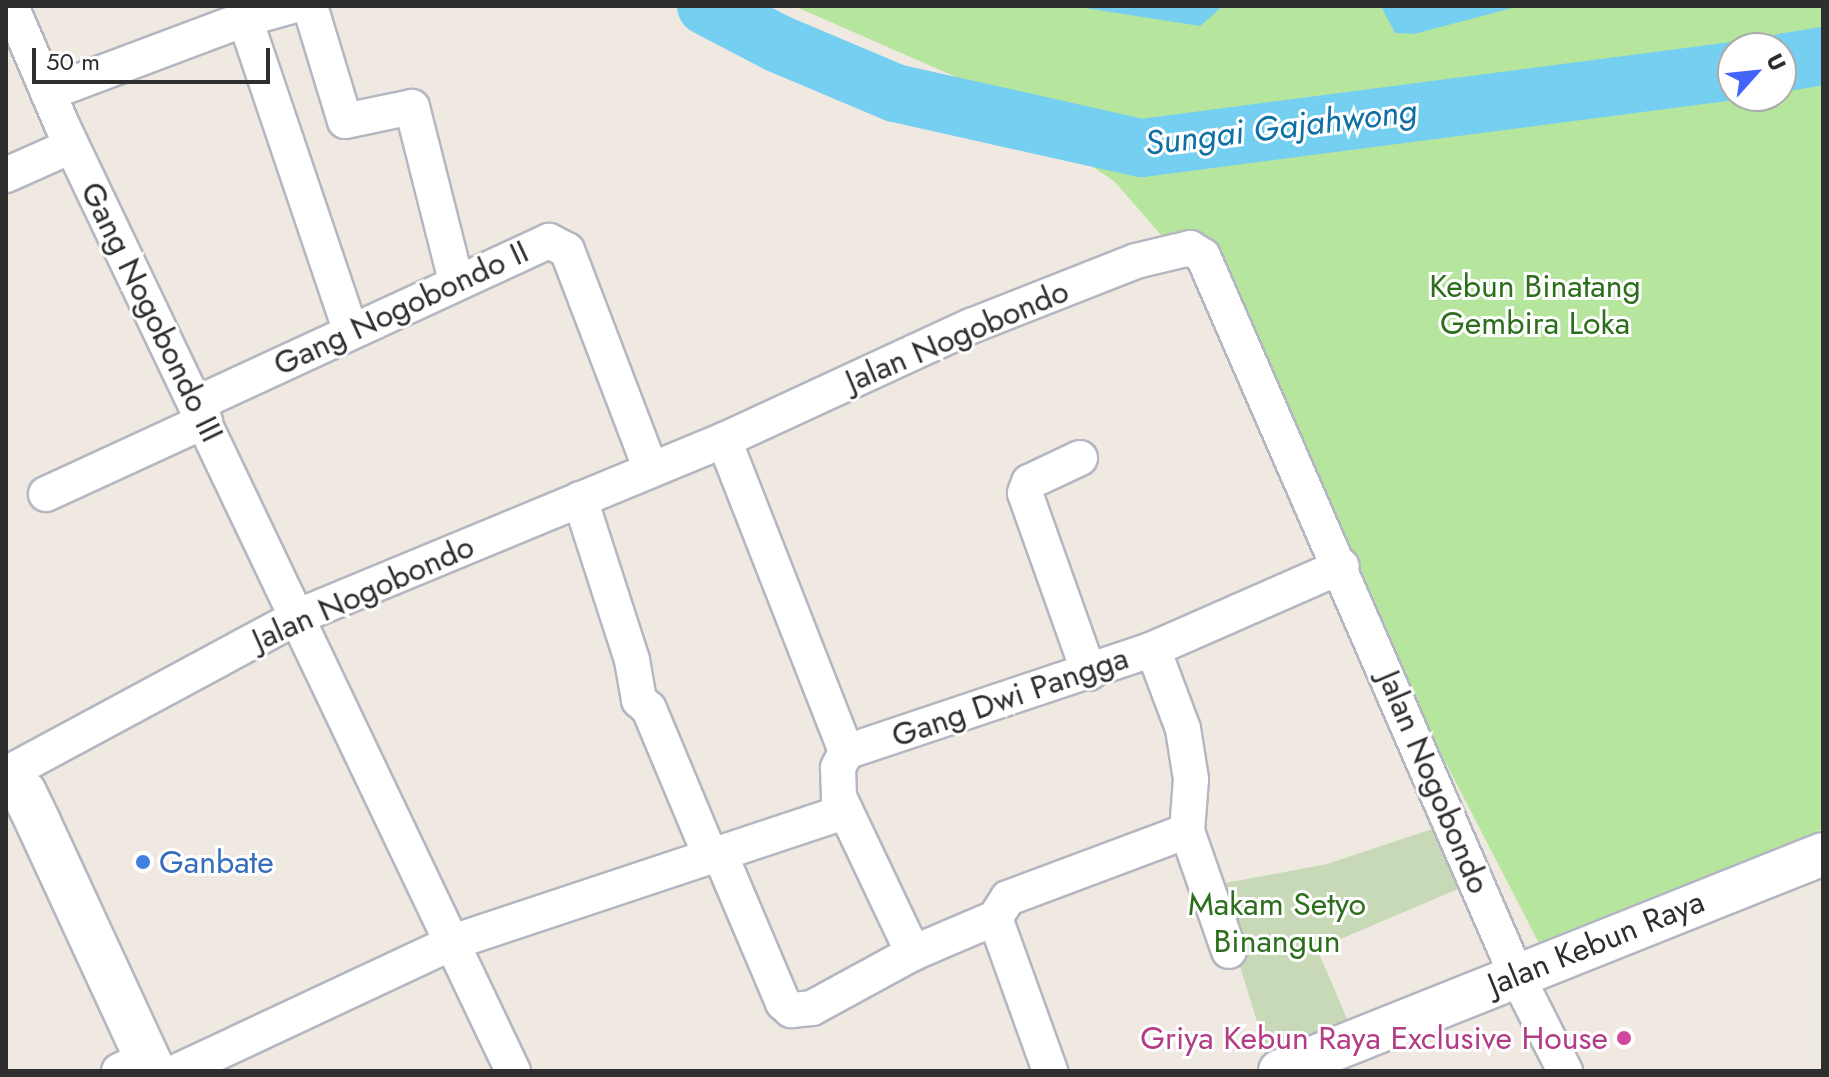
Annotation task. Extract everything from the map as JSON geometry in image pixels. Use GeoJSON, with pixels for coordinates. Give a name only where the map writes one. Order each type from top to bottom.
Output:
{"type":"FeatureCollection","features":[{"type":"Feature","properties":{"kind":"main road"},"geometry":{"type":"LineString","coordinates":[[6,781],[24,793],[149,1068]]}},
{"type":"Feature","properties":{"kind":"street","name":"Gang Nogobondo III"},"geometry":{"type":"LineString","coordinates":[[11,6],[71,146],[299,616],[513,1071]]}},
{"type":"Feature","properties":{"kind":"street"},"geometry":{"type":"LineString","coordinates":[[48,93],[245,19],[292,6]]}},
{"type":"Feature","properties":{"kind":"street"},"geometry":{"type":"LineString","coordinates":[[310,6],[345,121],[412,107],[456,281]]}},
{"type":"Feature","properties":{"kind":"street"},"geometry":{"type":"LineString","coordinates":[[245,19],[350,330]]}},
{"type":"Feature","properties":{"kind":"street"},"geometry":{"type":"LineString","coordinates":[[8,170],[71,146]]}},
{"type":"Feature","properties":{"kind":"street","name":"Gang Nogobondo II"},"geometry":{"type":"LineString","coordinates":[[46,494],[350,330],[540,244],[557,243],[567,250],[651,470]]}},
{"type":"Feature","properties":{"kind":"street","name":"Jalan Nogobondo"},"geometry":{"type":"LineString","coordinates":[[6,774],[299,616],[724,440],[971,326],[1136,261],[1190,248],[1203,256],[1342,566],[1516,974],[1565,1071]]}},
{"type":"Feature","properties":{"kind":"street"},"geometry":{"type":"LineString","coordinates":[[724,440],[846,752],[837,784],[846,811],[913,953]]}},
{"type":"Feature","properties":{"kind":"street"},"geometry":{"type":"LineString","coordinates":[[1080,458],[1029,482],[1025,493],[1089,673]]}},
{"type":"Feature","properties":{"kind":"street"},"geometry":{"type":"LineString","coordinates":[[580,499],[632,660],[639,700],[649,709],[788,1009],[812,1008],[913,953],[995,918],[1008,898],[1187,831],[1229,951]]}},
{"type":"Feature","properties":{"kind":"street"},"geometry":{"type":"LineString","coordinates":[[1153,649],[1342,566]]}},
{"type":"Feature","properties":{"kind":"street","name":"Gang Dwi Pangga"},"geometry":{"type":"LineString","coordinates":[[846,752],[1153,649],[1183,729],[1191,779],[1187,831]]}},
{"type":"Feature","properties":{"kind":"street"},"geometry":{"type":"LineString","coordinates":[[149,1068],[453,942],[846,811]]}},
{"type":"Feature","properties":{"kind":"street","name":"Jalan Kebun Raya"},"geometry":{"type":"LineString","coordinates":[[1280,1071],[1516,974],[1823,854]]}},
{"type":"Feature","properties":{"kind":"street"},"geometry":{"type":"LineString","coordinates":[[995,918],[1050,1071]]}},
{"type":"Feature","properties":{"kind":"green space","name":"Kebun Binatang Gembira Loka"},"geometry":{"type":"Polygon","coordinates":[[[794,6],[1823,6],[1823,829],[1542,949],[1190,268],[1114,181],[963,80],[794,6]]]}},
{"type":"Feature","properties":{"kind":"green space","name":"Makam Setyo Binangun"},"geometry":{"type":"Polygon","coordinates":[[[1441,826],[1465,886],[1317,949],[1348,1021],[1267,1054],[1215,885],[1327,864],[1441,826]]]}},
{"type":"Feature","properties":{"kind":"water"},"geometry":{"type":"Polygon","coordinates":[[[1072,6],[1223,6],[1200,26],[1072,6]]]}},
{"type":"Feature","properties":{"kind":"water"},"geometry":{"type":"Polygon","coordinates":[[[1381,6],[1520,6],[1414,34],[1395,33],[1381,6]]]}},
{"type":"Feature","properties":{"kind":"waterway","name":"Sungai Gajahwong"},"geometry":{"type":"LineString","coordinates":[[706,6],[779,44],[895,93],[1142,148],[1717,73]]}},
{"type":"Feature","properties":{"kind":"waterway","name":"Sungai Gajahwong"},"geometry":{"type":"LineString","coordinates":[[1797,60],[1823,56]]}},
{"type":"Feature","properties":{"kind":"place","name":"Ganbate"},"geometry":{"type":"Point","coordinates":[143,862]}},
{"type":"Feature","properties":{"kind":"place","name":"Griya Kebun Raya Exclusive House"},"geometry":{"type":"Point","coordinates":[1624,1038]}}]}
